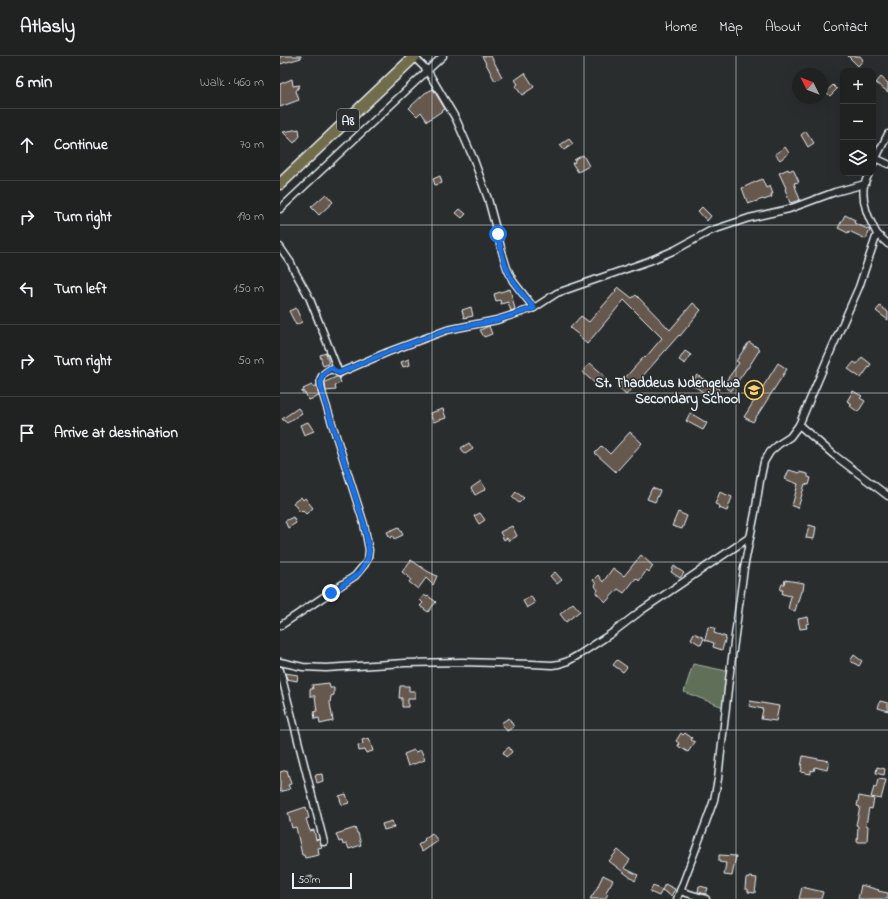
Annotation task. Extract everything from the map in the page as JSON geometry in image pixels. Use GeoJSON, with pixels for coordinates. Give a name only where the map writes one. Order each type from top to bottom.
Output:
{"type":"FeatureCollection","features":[{"type":"Feature","properties":{"kind":"highway","name":"A8"},"geometry":{"type":"LineString","coordinates":[[280,184],[415,57]]}},
{"type":"Feature","properties":{"kind":"street"},"geometry":{"type":"LineString","coordinates":[[280,209],[442,56]]}},
{"type":"Feature","properties":{"kind":"street"},"geometry":{"type":"LineString","coordinates":[[415,57],[427,70],[456,119],[474,160],[488,200],[507,268],[513,281],[534,308]]}},
{"type":"Feature","properties":{"kind":"street"},"geometry":{"type":"LineString","coordinates":[[876,157],[888,134]]}},
{"type":"Feature","properties":{"kind":"street"},"geometry":{"type":"LineString","coordinates":[[876,161],[888,164]]}},
{"type":"Feature","properties":{"kind":"street"},"geometry":{"type":"LineString","coordinates":[[868,176],[864,192],[865,207],[870,222],[877,234],[888,244]]}},
{"type":"Feature","properties":{"kind":"street"},"geometry":{"type":"LineString","coordinates":[[339,373],[388,352],[447,330],[497,320],[534,308],[557,293],[649,261],[675,250],[710,231],[750,218],[789,209],[835,192],[865,184]]}},
{"type":"Feature","properties":{"kind":"street"},"geometry":{"type":"LineString","coordinates":[[678,899],[714,800],[718,779],[744,568],[756,513],[764,462],[770,452],[790,436],[799,425],[859,287],[877,234]]}},
{"type":"Feature","properties":{"kind":"street"},"geometry":{"type":"LineString","coordinates":[[280,247],[291,263],[309,297],[339,373]]}},
{"type":"Feature","properties":{"kind":"street"},"geometry":{"type":"LineString","coordinates":[[280,626],[355,576],[368,558],[369,550],[364,524],[321,385],[321,377],[331,368],[339,373]]}},
{"type":"Feature","properties":{"kind":"street"},"geometry":{"type":"LineString","coordinates":[[799,425],[834,455],[888,496]]}},
{"type":"Feature","properties":{"kind":"street"},"geometry":{"type":"LineString","coordinates":[[280,662],[326,668],[405,663],[462,662],[559,664],[580,654],[612,633],[642,610],[750,537]]}},
{"type":"Feature","properties":{"kind":"street"},"geometry":{"type":"LineString","coordinates":[[280,670],[324,842]]}},
{"type":"Feature","properties":{"kind":"street"},"geometry":{"type":"LineString","coordinates":[[680,891],[706,899]]}},
{"type":"Feature","properties":{"kind":"green space"},"geometry":{"type":"Polygon","coordinates":[[[693,664],[727,671],[723,707],[684,692],[693,664]]]}},
{"type":"Feature","properties":{"kind":"building"},"geometry":{"type":"Polygon","coordinates":[[[280,56],[301,56],[301,58],[280,64],[280,56]]]}},
{"type":"Feature","properties":{"kind":"building"},"geometry":{"type":"Polygon","coordinates":[[[482,56],[491,56],[502,77],[495,81],[482,56]]]}},
{"type":"Feature","properties":{"kind":"building"},"geometry":{"type":"Polygon","coordinates":[[[848,56],[860,56],[863,60],[858,66],[848,56]]]}},
{"type":"Feature","properties":{"kind":"building"},"geometry":{"type":"Polygon","coordinates":[[[525,73],[534,87],[522,95],[515,86],[518,84],[515,80],[525,73]]]}},
{"type":"Feature","properties":{"kind":"building"},"geometry":{"type":"Polygon","coordinates":[[[881,77],[888,83],[888,92],[876,83],[881,77]]]}},
{"type":"Feature","properties":{"kind":"building"},"geometry":{"type":"Polygon","coordinates":[[[292,79],[293,86],[300,85],[296,91],[299,100],[280,107],[280,84],[292,79]]]}},
{"type":"Feature","properties":{"kind":"building"},"geometry":{"type":"Polygon","coordinates":[[[833,85],[837,89],[830,96],[828,94],[828,90],[833,85]]]}},
{"type":"Feature","properties":{"kind":"building"},"geometry":{"type":"Polygon","coordinates":[[[433,89],[445,109],[427,121],[421,112],[417,116],[409,108],[425,93],[433,89]]]}},
{"type":"Feature","properties":{"kind":"building"},"geometry":{"type":"Polygon","coordinates":[[[299,129],[300,136],[294,143],[283,132],[299,129]]]}},
{"type":"Feature","properties":{"kind":"building"},"geometry":{"type":"Polygon","coordinates":[[[806,131],[814,143],[808,147],[801,135],[806,131]]]}},
{"type":"Feature","properties":{"kind":"building"},"geometry":{"type":"Polygon","coordinates":[[[569,139],[573,144],[564,150],[560,145],[569,139]]]}},
{"type":"Feature","properties":{"kind":"building"},"geometry":{"type":"Polygon","coordinates":[[[785,147],[789,153],[780,160],[775,154],[785,147]]]}},
{"type":"Feature","properties":{"kind":"building"},"geometry":{"type":"Polygon","coordinates":[[[583,155],[589,166],[578,172],[572,163],[575,162],[574,160],[583,155]]]}},
{"type":"Feature","properties":{"kind":"building"},"geometry":{"type":"Polygon","coordinates":[[[788,169],[789,171],[793,169],[799,182],[794,183],[800,200],[790,203],[785,189],[786,188],[779,173],[788,169]]]}},
{"type":"Feature","properties":{"kind":"building"},"geometry":{"type":"Polygon","coordinates":[[[440,176],[442,183],[435,185],[433,179],[440,176]]]}},
{"type":"Feature","properties":{"kind":"building"},"geometry":{"type":"Polygon","coordinates":[[[762,179],[766,188],[770,186],[773,194],[771,194],[772,197],[748,204],[742,188],[762,179]]]}},
{"type":"Feature","properties":{"kind":"building"},"geometry":{"type":"Polygon","coordinates":[[[326,194],[333,202],[319,215],[311,207],[326,194]]]}},
{"type":"Feature","properties":{"kind":"building"},"geometry":{"type":"Polygon","coordinates":[[[702,207],[711,216],[707,221],[698,211],[702,207]]]}},
{"type":"Feature","properties":{"kind":"building"},"geometry":{"type":"Polygon","coordinates":[[[460,209],[466,214],[462,218],[456,213],[460,209]]]}},
{"type":"Feature","properties":{"kind":"building"},"geometry":{"type":"Polygon","coordinates":[[[845,215],[855,220],[854,223],[870,230],[866,239],[849,231],[848,233],[838,228],[845,215]]]}},
{"type":"Feature","properties":{"kind":"building"},"geometry":{"type":"Polygon","coordinates":[[[618,287],[632,298],[636,295],[670,330],[693,303],[701,310],[680,336],[679,335],[626,395],[617,387],[662,338],[624,300],[587,344],[570,328],[581,316],[589,322],[618,287]]]}},
{"type":"Feature","properties":{"kind":"building"},"geometry":{"type":"Polygon","coordinates":[[[510,289],[515,309],[511,311],[508,302],[501,304],[500,300],[496,301],[494,294],[510,289]]]}},
{"type":"Feature","properties":{"kind":"building"},"geometry":{"type":"Polygon","coordinates":[[[880,306],[888,312],[888,320],[876,311],[880,306]]]}},
{"type":"Feature","properties":{"kind":"building"},"geometry":{"type":"Polygon","coordinates":[[[471,307],[473,316],[464,318],[462,310],[471,307]]]}},
{"type":"Feature","properties":{"kind":"building"},"geometry":{"type":"Polygon","coordinates":[[[296,308],[302,322],[296,325],[289,311],[296,308]]]}},
{"type":"Feature","properties":{"kind":"building"},"geometry":{"type":"Polygon","coordinates":[[[489,326],[492,334],[484,337],[480,330],[489,326]]]}},
{"type":"Feature","properties":{"kind":"building"},"geometry":{"type":"Polygon","coordinates":[[[749,342],[760,349],[731,391],[723,385],[739,363],[736,361],[749,342]]]}},
{"type":"Feature","properties":{"kind":"building"},"geometry":{"type":"Polygon","coordinates":[[[685,351],[691,355],[685,364],[679,360],[685,351]]]}},
{"type":"Feature","properties":{"kind":"building"},"geometry":{"type":"Polygon","coordinates":[[[326,353],[329,364],[323,366],[320,355],[326,353]]]}},
{"type":"Feature","properties":{"kind":"building"},"geometry":{"type":"Polygon","coordinates":[[[862,357],[871,364],[861,378],[848,369],[854,362],[857,364],[862,357]]]}},
{"type":"Feature","properties":{"kind":"building"},"geometry":{"type":"Polygon","coordinates":[[[409,359],[410,365],[403,367],[401,362],[409,359]]]}},
{"type":"Feature","properties":{"kind":"building"},"geometry":{"type":"Polygon","coordinates":[[[590,363],[605,376],[597,385],[582,372],[590,363]]]}},
{"type":"Feature","properties":{"kind":"building"},"geometry":{"type":"Polygon","coordinates":[[[778,363],[787,369],[753,422],[744,417],[778,363]]]}},
{"type":"Feature","properties":{"kind":"building"},"geometry":{"type":"Polygon","coordinates":[[[697,375],[719,389],[713,399],[691,384],[697,375]]]}},
{"type":"Feature","properties":{"kind":"building"},"geometry":{"type":"Polygon","coordinates":[[[339,377],[341,383],[335,385],[336,390],[326,391],[325,382],[339,377]]]}},
{"type":"Feature","properties":{"kind":"building"},"geometry":{"type":"Polygon","coordinates":[[[312,385],[313,387],[316,385],[319,396],[309,400],[305,393],[301,392],[304,391],[303,389],[312,385]]]}},
{"type":"Feature","properties":{"kind":"building"},"geometry":{"type":"Polygon","coordinates":[[[853,391],[862,396],[860,398],[865,401],[858,412],[850,406],[852,404],[847,401],[853,391]]]}},
{"type":"Feature","properties":{"kind":"building"},"geometry":{"type":"Polygon","coordinates":[[[298,408],[302,413],[287,423],[282,419],[298,408]]]}},
{"type":"Feature","properties":{"kind":"building"},"geometry":{"type":"Polygon","coordinates":[[[443,409],[446,418],[433,422],[430,413],[443,409]]]}},
{"type":"Feature","properties":{"kind":"building"},"geometry":{"type":"Polygon","coordinates":[[[690,413],[707,423],[703,430],[686,421],[690,413]]]}},
{"type":"Feature","properties":{"kind":"building"},"geometry":{"type":"Polygon","coordinates":[[[308,422],[314,431],[304,435],[300,425],[308,422]]]}},
{"type":"Feature","properties":{"kind":"building"},"geometry":{"type":"Polygon","coordinates":[[[630,432],[642,443],[616,472],[595,453],[602,446],[610,454],[630,432]]]}},
{"type":"Feature","properties":{"kind":"building"},"geometry":{"type":"Polygon","coordinates":[[[469,443],[473,449],[465,454],[461,448],[469,443]]]}},
{"type":"Feature","properties":{"kind":"building"},"geometry":{"type":"Polygon","coordinates":[[[789,470],[808,474],[808,477],[811,478],[809,485],[805,484],[798,508],[792,506],[798,484],[785,479],[789,470]]]}},
{"type":"Feature","properties":{"kind":"building"},"geometry":{"type":"Polygon","coordinates":[[[481,481],[486,489],[475,495],[471,488],[481,481]]]}},
{"type":"Feature","properties":{"kind":"building"},"geometry":{"type":"Polygon","coordinates":[[[652,488],[660,491],[655,502],[647,499],[652,488]]]}},
{"type":"Feature","properties":{"kind":"building"},"geometry":{"type":"Polygon","coordinates":[[[516,492],[524,498],[519,503],[512,497],[516,492]]]}},
{"type":"Feature","properties":{"kind":"building"},"geometry":{"type":"Polygon","coordinates":[[[720,492],[732,497],[727,511],[719,508],[720,506],[715,504],[720,492]]]}},
{"type":"Feature","properties":{"kind":"building"},"geometry":{"type":"Polygon","coordinates":[[[301,497],[303,500],[305,498],[313,508],[306,514],[302,510],[300,512],[293,503],[301,497]]]}},
{"type":"Feature","properties":{"kind":"building"},"geometry":{"type":"Polygon","coordinates":[[[678,512],[687,516],[682,529],[672,526],[678,512]]]}},
{"type":"Feature","properties":{"kind":"building"},"geometry":{"type":"Polygon","coordinates":[[[480,513],[485,520],[479,524],[474,516],[480,513]]]}},
{"type":"Feature","properties":{"kind":"building"},"geometry":{"type":"Polygon","coordinates":[[[293,517],[296,523],[288,528],[285,521],[293,517]]]}},
{"type":"Feature","properties":{"kind":"building"},"geometry":{"type":"Polygon","coordinates":[[[809,525],[816,527],[814,539],[806,538],[809,525]]]}},
{"type":"Feature","properties":{"kind":"building"},"geometry":{"type":"Polygon","coordinates":[[[512,526],[517,536],[509,541],[507,538],[504,540],[500,532],[512,526]]]}},
{"type":"Feature","properties":{"kind":"building"},"geometry":{"type":"Polygon","coordinates":[[[399,527],[403,535],[394,539],[393,536],[390,538],[387,532],[399,527]]]}},
{"type":"Feature","properties":{"kind":"building"},"geometry":{"type":"Polygon","coordinates":[[[641,555],[653,566],[649,572],[647,570],[639,581],[636,578],[624,593],[618,589],[606,602],[596,593],[598,590],[593,580],[598,575],[603,582],[613,568],[624,576],[641,555]]]}},
{"type":"Feature","properties":{"kind":"building"},"geometry":{"type":"Polygon","coordinates":[[[411,560],[437,576],[433,585],[426,578],[418,589],[409,582],[411,579],[402,572],[411,560]]]}},
{"type":"Feature","properties":{"kind":"building"},"geometry":{"type":"Polygon","coordinates":[[[674,566],[684,573],[680,578],[671,572],[674,566]]]}},
{"type":"Feature","properties":{"kind":"building"},"geometry":{"type":"Polygon","coordinates":[[[555,572],[562,580],[557,584],[550,576],[555,572]]]}},
{"type":"Feature","properties":{"kind":"building"},"geometry":{"type":"Polygon","coordinates":[[[785,580],[804,583],[803,591],[801,591],[795,611],[788,609],[791,596],[782,594],[783,590],[780,590],[785,580]]]}},
{"type":"Feature","properties":{"kind":"building"},"geometry":{"type":"Polygon","coordinates":[[[424,595],[436,602],[428,612],[420,606],[423,603],[420,600],[424,595]]]}},
{"type":"Feature","properties":{"kind":"building"},"geometry":{"type":"Polygon","coordinates":[[[531,596],[535,603],[527,608],[523,601],[531,596]]]}},
{"type":"Feature","properties":{"kind":"building"},"geometry":{"type":"Polygon","coordinates":[[[573,603],[580,611],[566,622],[560,614],[573,603]]]}},
{"type":"Feature","properties":{"kind":"building"},"geometry":{"type":"Polygon","coordinates":[[[808,617],[809,623],[806,624],[807,628],[800,629],[798,619],[808,617]]]}},
{"type":"Feature","properties":{"kind":"building"},"geometry":{"type":"Polygon","coordinates":[[[708,627],[715,628],[714,633],[726,637],[722,650],[713,647],[714,643],[705,640],[708,627]]]}},
{"type":"Feature","properties":{"kind":"building"},"geometry":{"type":"Polygon","coordinates":[[[694,633],[704,638],[701,645],[691,639],[694,633]]]}},
{"type":"Feature","properties":{"kind":"building"},"geometry":{"type":"Polygon","coordinates":[[[854,655],[862,661],[859,666],[850,661],[854,655]]]}},
{"type":"Feature","properties":{"kind":"building"},"geometry":{"type":"Polygon","coordinates":[[[617,660],[627,667],[623,672],[613,665],[617,660]]]}},
{"type":"Feature","properties":{"kind":"building"},"geometry":{"type":"Polygon","coordinates":[[[285,673],[298,675],[297,681],[287,679],[285,673]]]}},
{"type":"Feature","properties":{"kind":"building"},"geometry":{"type":"Polygon","coordinates":[[[329,683],[330,688],[334,688],[334,695],[331,696],[330,703],[333,721],[320,724],[319,718],[315,719],[314,712],[317,711],[315,696],[310,696],[310,689],[313,689],[312,685],[329,683]]]}},
{"type":"Feature","properties":{"kind":"building"},"geometry":{"type":"Polygon","coordinates":[[[400,686],[409,686],[409,691],[415,691],[415,699],[408,699],[408,707],[402,707],[402,698],[399,698],[400,686]]]}},
{"type":"Feature","properties":{"kind":"building"},"geometry":{"type":"Polygon","coordinates":[[[750,701],[779,706],[776,721],[761,719],[763,709],[749,706],[750,701]]]}},
{"type":"Feature","properties":{"kind":"building"},"geometry":{"type":"Polygon","coordinates":[[[880,701],[888,703],[888,711],[878,708],[880,701]]]}},
{"type":"Feature","properties":{"kind":"building"},"geometry":{"type":"Polygon","coordinates":[[[509,718],[514,727],[507,731],[501,723],[509,718]]]}},
{"type":"Feature","properties":{"kind":"building"},"geometry":{"type":"Polygon","coordinates":[[[681,733],[683,735],[685,733],[695,742],[688,752],[678,746],[679,743],[676,741],[681,733]]]}},
{"type":"Feature","properties":{"kind":"building"},"geometry":{"type":"Polygon","coordinates":[[[369,738],[373,751],[366,753],[365,750],[359,751],[358,745],[363,744],[362,740],[369,738]]]}},
{"type":"Feature","properties":{"kind":"building"},"geometry":{"type":"Polygon","coordinates":[[[509,747],[512,752],[506,757],[503,752],[509,747]]]}},
{"type":"Feature","properties":{"kind":"building"},"geometry":{"type":"Polygon","coordinates":[[[414,750],[415,752],[421,750],[425,760],[408,766],[404,754],[414,750]]]}},
{"type":"Feature","properties":{"kind":"building"},"geometry":{"type":"Polygon","coordinates":[[[803,756],[829,761],[827,770],[815,767],[814,771],[811,770],[811,774],[801,772],[803,756]]]}},
{"type":"Feature","properties":{"kind":"building"},"geometry":{"type":"Polygon","coordinates":[[[877,767],[885,769],[884,775],[876,773],[877,767]]]}},
{"type":"Feature","properties":{"kind":"building"},"geometry":{"type":"Polygon","coordinates":[[[287,770],[291,784],[288,785],[290,789],[280,792],[280,772],[287,770]]]}},
{"type":"Feature","properties":{"kind":"building"},"geometry":{"type":"Polygon","coordinates":[[[322,774],[323,781],[317,783],[315,775],[322,774]]]}},
{"type":"Feature","properties":{"kind":"building"},"geometry":{"type":"Polygon","coordinates":[[[878,779],[886,780],[881,799],[871,797],[874,787],[876,788],[878,779]]]}},
{"type":"Feature","properties":{"kind":"building"},"geometry":{"type":"Polygon","coordinates":[[[346,794],[349,803],[342,805],[339,796],[346,794]]]}},
{"type":"Feature","properties":{"kind":"building"},"geometry":{"type":"Polygon","coordinates":[[[859,796],[874,799],[872,809],[869,808],[866,825],[868,826],[867,842],[857,842],[858,826],[856,825],[860,807],[857,806],[859,796]]]}},
{"type":"Feature","properties":{"kind":"building"},"geometry":{"type":"Polygon","coordinates":[[[306,807],[309,818],[306,819],[310,831],[314,830],[316,840],[319,839],[322,847],[318,848],[319,855],[305,858],[304,855],[302,855],[296,827],[292,828],[288,813],[306,807]]]}},
{"type":"Feature","properties":{"kind":"building"},"geometry":{"type":"Polygon","coordinates":[[[392,821],[394,827],[384,830],[382,824],[392,821]]]}},
{"type":"Feature","properties":{"kind":"building"},"geometry":{"type":"Polygon","coordinates":[[[355,828],[361,845],[349,849],[347,844],[343,845],[342,841],[339,842],[336,834],[355,828]]]}},
{"type":"Feature","properties":{"kind":"building"},"geometry":{"type":"Polygon","coordinates":[[[432,833],[438,841],[422,852],[418,845],[432,833]]]}},
{"type":"Feature","properties":{"kind":"building"},"geometry":{"type":"Polygon","coordinates":[[[618,850],[630,860],[624,868],[638,875],[635,881],[609,861],[618,850]]]}},
{"type":"Feature","properties":{"kind":"building"},"geometry":{"type":"Polygon","coordinates":[[[719,855],[736,856],[732,876],[724,875],[726,863],[719,862],[719,855]]]}},
{"type":"Feature","properties":{"kind":"building"},"geometry":{"type":"Polygon","coordinates":[[[603,875],[613,880],[606,892],[608,894],[605,899],[590,899],[597,888],[603,875]]]}},
{"type":"Feature","properties":{"kind":"building"},"geometry":{"type":"Polygon","coordinates":[[[312,876],[313,882],[306,884],[305,878],[312,876]]]}},
{"type":"Feature","properties":{"kind":"building"},"geometry":{"type":"Polygon","coordinates":[[[749,877],[757,878],[755,893],[748,892],[748,889],[745,889],[746,878],[749,879],[749,877]]]}},
{"type":"Feature","properties":{"kind":"building"},"geometry":{"type":"Polygon","coordinates":[[[665,884],[675,889],[671,896],[662,890],[665,884]]]}},
{"type":"Feature","properties":{"kind":"building"},"geometry":{"type":"Polygon","coordinates":[[[861,885],[888,893],[888,899],[858,899],[861,885]]]}},
{"type":"Feature","properties":{"kind":"building"},"geometry":{"type":"Polygon","coordinates":[[[653,886],[662,890],[659,896],[650,892],[653,886]]]}},
{"type":"Feature","properties":{"kind":"building"},"geometry":{"type":"Polygon","coordinates":[[[699,886],[708,888],[706,894],[698,892],[699,886]]]}},
{"type":"Feature","properties":{"kind":"building"},"geometry":{"type":"Polygon","coordinates":[[[802,887],[823,892],[821,899],[799,899],[802,887]]]}},
{"type":"Feature","properties":{"kind":"place","name":"St. Thaddeus Ndengelwa Secondary School"},"geometry":{"type":"Point","coordinates":[754,390]}},
{"type":"Feature","properties":{"kind":"route"},"geometry":{"type":"LineString","coordinates":[[331,593],[360,572],[368,558],[369,550],[364,524],[330,413],[324,400],[320,380],[321,377],[331,368],[339,373],[388,352],[447,330],[497,320],[534,308],[513,281],[507,268],[498,234]]}}]}
